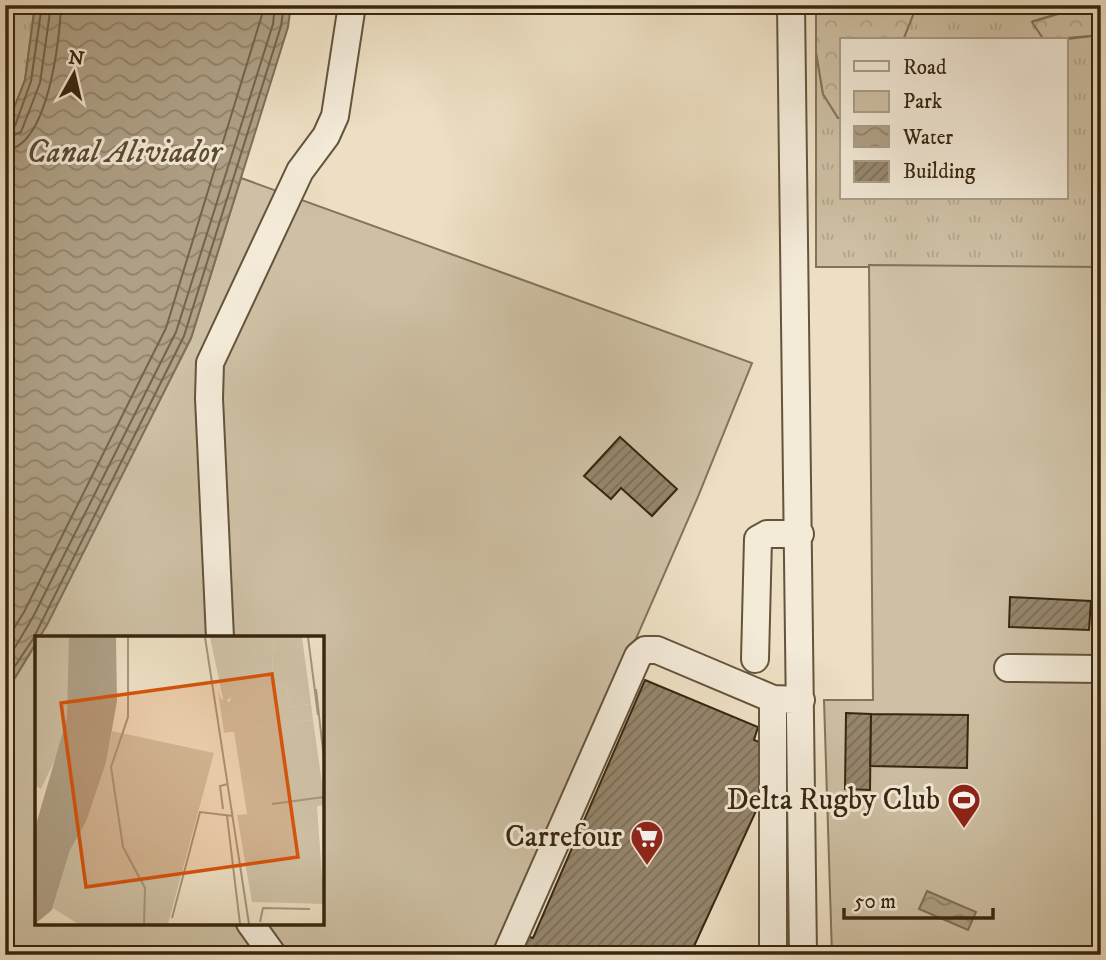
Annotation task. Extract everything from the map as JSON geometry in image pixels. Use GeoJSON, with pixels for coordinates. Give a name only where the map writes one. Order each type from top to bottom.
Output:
{"type":"FeatureCollection","features":[{"type":"Feature","properties":{"kind":"street"},"geometry":{"type":"LineString","coordinates":[[220,636],[209,398],[211,363],[300,171],[326,136],[335,116],[352,5]]}},
{"type":"Feature","properties":{"kind":"street"},"geometry":{"type":"LineString","coordinates":[[791,5],[800,534],[803,955]]}},
{"type":"Feature","properties":{"kind":"street"},"geometry":{"type":"LineString","coordinates":[[755,659],[758,539],[767,534],[800,534]]}},
{"type":"Feature","properties":{"kind":"street"},"geometry":{"type":"LineString","coordinates":[[506,955],[638,656],[645,650],[657,650],[773,699],[801,700]]}},
{"type":"Feature","properties":{"kind":"street"},"geometry":{"type":"LineString","coordinates":[[1008,668],[1101,669]]}},
{"type":"Feature","properties":{"kind":"street"},"geometry":{"type":"LineString","coordinates":[[772,955],[773,699]]}},
{"type":"Feature","properties":{"kind":"street"},"geometry":{"type":"LineString","coordinates":[[251,925],[273,955]]}},
{"type":"Feature","properties":{"kind":"green space"},"geometry":{"type":"Polygon","coordinates":[[[5,5],[35,5],[25,80],[5,131],[5,5]]]}},
{"type":"Feature","properties":{"kind":"green space"},"geometry":{"type":"Polygon","coordinates":[[[816,5],[917,5],[904,38],[840,38],[840,118],[823,94],[816,52],[816,5]]]}},
{"type":"Feature","properties":{"kind":"green space"},"geometry":{"type":"Polygon","coordinates":[[[917,5],[1088,5],[1033,21],[1043,38],[904,38],[917,5]]]}},
{"type":"Feature","properties":{"kind":"green space"},"geometry":{"type":"Polygon","coordinates":[[[1088,5],[1101,5],[1101,35],[1043,38],[1032,22],[1088,5]]]}},
{"type":"Feature","properties":{"kind":"green space"},"geometry":{"type":"Polygon","coordinates":[[[1101,35],[1101,267],[816,267],[816,52],[823,94],[840,118],[840,200],[1068,200],[1068,39],[1101,35]]]}},
{"type":"Feature","properties":{"kind":"green space"},"geometry":{"type":"Polygon","coordinates":[[[241,178],[752,363],[697,499],[498,955],[5,955],[5,694],[35,645],[35,925],[324,925],[324,636],[40,636],[191,338],[241,178]]]}},
{"type":"Feature","properties":{"kind":"green space"},"geometry":{"type":"Polygon","coordinates":[[[869,265],[1101,267],[1101,955],[832,955],[824,700],[873,700],[869,265]]]}},
{"type":"Feature","properties":{"kind":"water","name":"Canal Aliviador"},"geometry":{"type":"Polygon","coordinates":[[[35,5],[291,5],[288,27],[191,338],[47,625],[40,636],[35,636],[35,645],[5,694],[5,131],[25,80],[35,5]]]}},
{"type":"Feature","properties":{"kind":"water"},"geometry":{"type":"Polygon","coordinates":[[[927,891],[976,912],[968,930],[919,909],[927,891]]]}},
{"type":"Feature","properties":{"kind":"building"},"geometry":{"type":"Polygon","coordinates":[[[620,437],[677,489],[652,516],[621,488],[611,499],[584,476],[620,437]]]}},
{"type":"Feature","properties":{"kind":"building"},"geometry":{"type":"Polygon","coordinates":[[[1010,597],[1091,601],[1089,630],[1009,627],[1010,597]]]}},
{"type":"Feature","properties":{"kind":"building","name":"Carrefour"},"geometry":{"type":"Polygon","coordinates":[[[645,680],[758,727],[754,740],[764,744],[761,800],[690,955],[515,955],[524,935],[533,938],[645,680]]]}},
{"type":"Feature","properties":{"kind":"building"},"geometry":{"type":"Polygon","coordinates":[[[846,713],[871,714],[870,790],[845,789],[846,713]]]}},
{"type":"Feature","properties":{"kind":"building"},"geometry":{"type":"Polygon","coordinates":[[[871,714],[968,715],[967,768],[870,766],[871,714]]]}},
{"type":"Feature","properties":{"kind":"place","name":"Delta Rugby Club"},"geometry":{"type":"Point","coordinates":[964,830]}},
{"type":"Feature","properties":{"kind":"place","name":"Carrefour"},"geometry":{"type":"Point","coordinates":[647,867]}}]}
